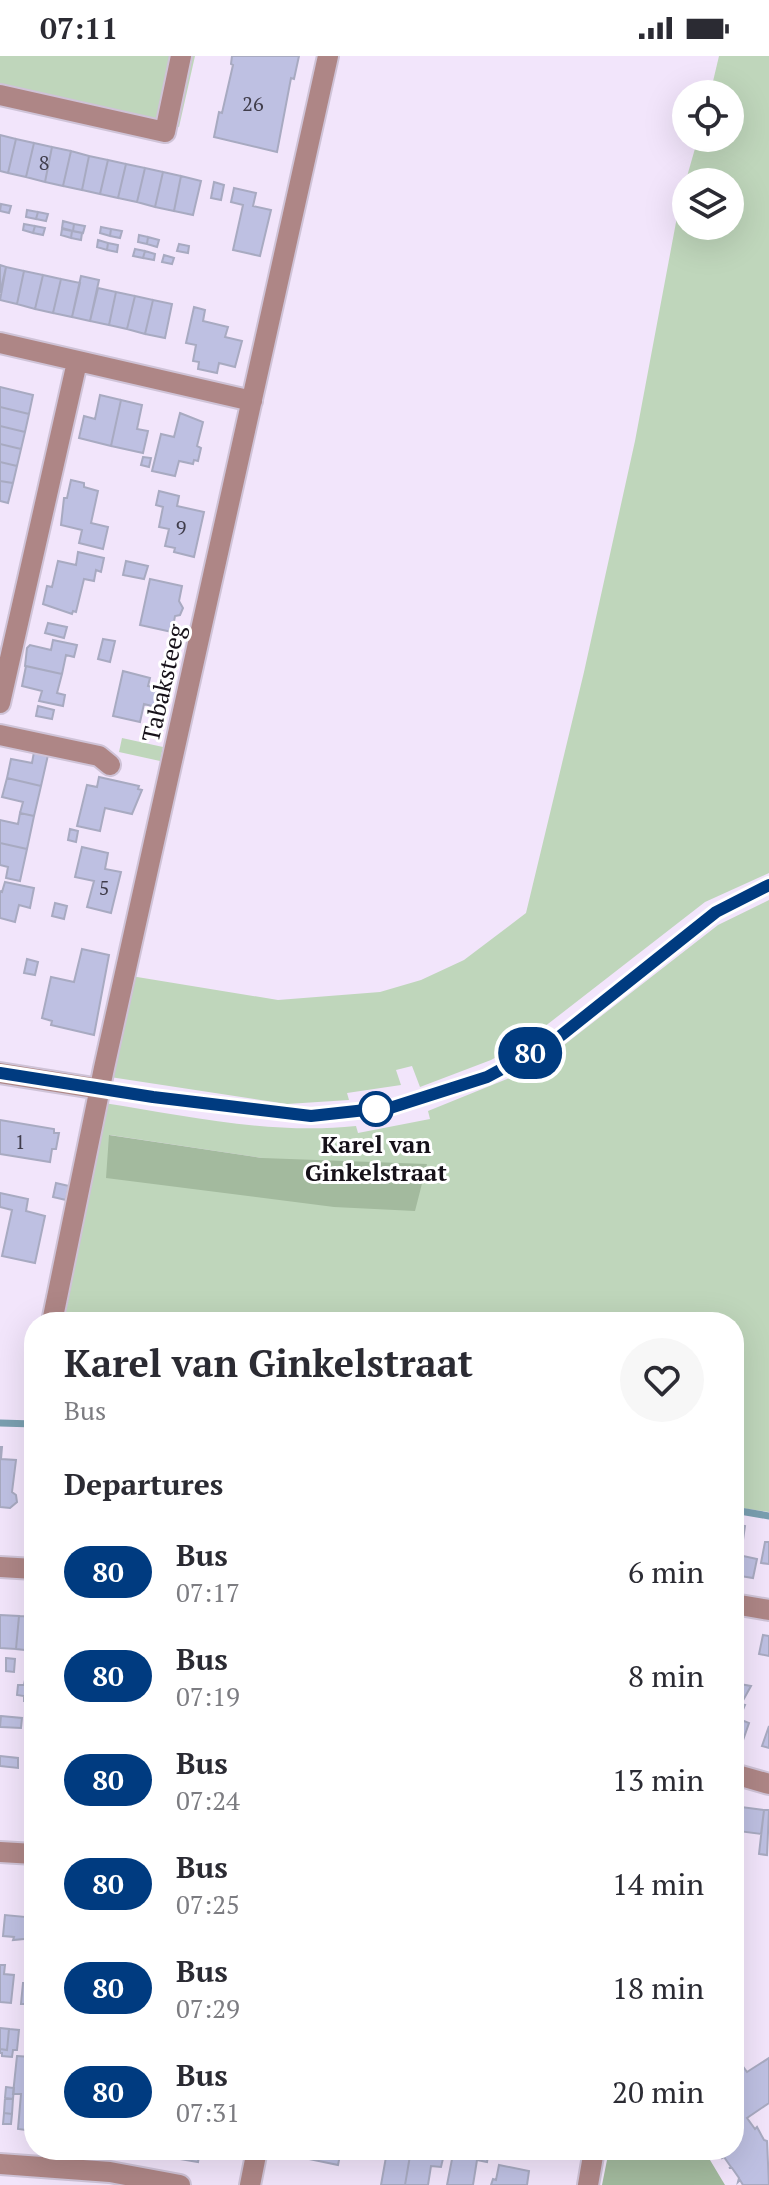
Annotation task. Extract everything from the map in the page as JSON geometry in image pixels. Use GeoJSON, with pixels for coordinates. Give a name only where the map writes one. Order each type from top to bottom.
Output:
{"type":"FeatureCollection","features":[{"type":"Feature","properties":{"kind":"street"},"geometry":{"type":"LineString","coordinates":[[0,95],[165,132],[181,56]]}},
{"type":"Feature","properties":{"kind":"street","name":"Tabaksteeg"},"geometry":{"type":"LineString","coordinates":[[54,1312],[100,1089],[328,56]]}},
{"type":"Feature","properties":{"kind":"street"},"geometry":{"type":"LineString","coordinates":[[0,343],[252,401]]}},
{"type":"Feature","properties":{"kind":"street"},"geometry":{"type":"LineString","coordinates":[[0,703],[77,362]]}},
{"type":"Feature","properties":{"kind":"street"},"geometry":{"type":"LineString","coordinates":[[0,735],[99,756],[110,765]]}},
{"type":"Feature","properties":{"kind":"street"},"geometry":{"type":"LineString","coordinates":[[0,1073],[100,1089]]}},
{"type":"Feature","properties":{"kind":"street"},"geometry":{"type":"LineString","coordinates":[[0,1567],[24,1568]]}},
{"type":"Feature","properties":{"kind":"street"},"geometry":{"type":"LineString","coordinates":[[744,1606],[769,1610]]}},
{"type":"Feature","properties":{"kind":"street"},"geometry":{"type":"LineString","coordinates":[[744,1777],[769,1784]]}},
{"type":"Feature","properties":{"kind":"street"},"geometry":{"type":"LineString","coordinates":[[0,1852],[24,1853]]}},
{"type":"Feature","properties":{"kind":"street"},"geometry":{"type":"LineString","coordinates":[[250,2185],[255,2160]]}},
{"type":"Feature","properties":{"kind":"street"},"geometry":{"type":"LineString","coordinates":[[588,2185],[592,2160]]}},
{"type":"Feature","properties":{"kind":"street"},"geometry":{"type":"LineString","coordinates":[[0,2164],[110,2172],[180,2185]]}},
{"type":"Feature","properties":{"kind":"green space"},"geometry":{"type":"Polygon","coordinates":[[[0,56],[195,56],[179,127],[0,87],[0,56]]]}},
{"type":"Feature","properties":{"kind":"green space"},"geometry":{"type":"Polygon","coordinates":[[[719,56],[769,56],[769,873],[705,902],[526,1041],[491,1060],[420,1087],[412,1066],[396,1070],[401,1085],[347,1093],[349,1100],[287,1104],[110,1077],[131,976],[278,1000],[380,992],[421,980],[464,960],[526,913],[635,441],[673,240],[744,240],[744,168],[689,168],[694,152],[744,152],[744,80],[713,80],[719,56]]]}},
{"type":"Feature","properties":{"kind":"green space"},"geometry":{"type":"Polygon","coordinates":[[[122,738],[163,747],[160,761],[119,752],[122,738]]]}},
{"type":"Feature","properties":{"kind":"green space"},"geometry":{"type":"Polygon","coordinates":[[[769,900],[769,1512],[744,1508],[744,1312],[62,1312],[104,1103],[261,1126],[356,1126],[358,1133],[430,1119],[428,1111],[512,1077],[564,1045],[718,925],[769,900]],[[110,1135],[107,1178],[262,1158],[110,1135]]]}},
{"type":"Feature","properties":{"kind":"green space"},"geometry":{"type":"Polygon","coordinates":[[[109,1135],[262,1158],[427,1164],[415,1211],[334,1207],[106,1178],[109,1135]]]}},
{"type":"Feature","properties":{"kind":"green space"},"geometry":{"type":"Polygon","coordinates":[[[607,2160],[710,2160],[725,2185],[602,2185],[607,2160]]]}},
{"type":"Feature","properties":{"kind":"building"},"geometry":{"type":"Polygon","coordinates":[[[232,56],[299,56],[294,79],[291,78],[277,152],[214,137],[233,65],[232,56]]]}},
{"type":"Feature","properties":{"kind":"building"},"geometry":{"type":"Polygon","coordinates":[[[0,135],[16,139],[8,173],[0,171],[0,135]]]}},
{"type":"Feature","properties":{"kind":"building"},"geometry":{"type":"Polygon","coordinates":[[[16,139],[34,143],[26,177],[8,173],[16,139]]]}},
{"type":"Feature","properties":{"kind":"building"},"geometry":{"type":"Polygon","coordinates":[[[34,143],[52,147],[45,182],[26,177],[34,143]]]}},
{"type":"Feature","properties":{"kind":"building"},"geometry":{"type":"Polygon","coordinates":[[[52,147],[71,151],[63,186],[45,182],[52,147]]]}},
{"type":"Feature","properties":{"kind":"building"},"geometry":{"type":"Polygon","coordinates":[[[71,151],[89,156],[82,190],[63,186],[71,151]]]}},
{"type":"Feature","properties":{"kind":"building"},"geometry":{"type":"Polygon","coordinates":[[[89,156],[108,160],[100,194],[82,190],[89,156]]]}},
{"type":"Feature","properties":{"kind":"building"},"geometry":{"type":"Polygon","coordinates":[[[108,160],[126,164],[118,198],[100,194],[108,160]]]}},
{"type":"Feature","properties":{"kind":"building"},"geometry":{"type":"Polygon","coordinates":[[[126,164],[145,168],[137,202],[118,198],[126,164]]]}},
{"type":"Feature","properties":{"kind":"building"},"geometry":{"type":"Polygon","coordinates":[[[145,168],[163,172],[155,207],[137,202],[145,168]]]}},
{"type":"Feature","properties":{"kind":"building"},"geometry":{"type":"Polygon","coordinates":[[[163,172],[181,176],[174,211],[155,207],[163,172]]]}},
{"type":"Feature","properties":{"kind":"building"},"geometry":{"type":"Polygon","coordinates":[[[181,176],[201,181],[193,215],[174,211],[181,176]]]}},
{"type":"Feature","properties":{"kind":"building"},"geometry":{"type":"Polygon","coordinates":[[[214,182],[224,185],[221,200],[211,198],[214,182]]]}},
{"type":"Feature","properties":{"kind":"building"},"geometry":{"type":"Polygon","coordinates":[[[234,188],[256,193],[253,206],[271,210],[260,256],[233,250],[243,205],[231,202],[234,188]]]}},
{"type":"Feature","properties":{"kind":"building"},"geometry":{"type":"Polygon","coordinates":[[[1,204],[11,206],[9,213],[0,211],[1,204]]]}},
{"type":"Feature","properties":{"kind":"building"},"geometry":{"type":"Polygon","coordinates":[[[27,210],[38,212],[36,219],[26,217],[27,210]]]}},
{"type":"Feature","properties":{"kind":"building"},"geometry":{"type":"Polygon","coordinates":[[[38,212],[48,214],[46,221],[36,219],[38,212]]]}},
{"type":"Feature","properties":{"kind":"building"},"geometry":{"type":"Polygon","coordinates":[[[63,221],[74,224],[73,231],[62,228],[63,221]]]}},
{"type":"Feature","properties":{"kind":"building"},"geometry":{"type":"Polygon","coordinates":[[[24,224],[35,226],[33,233],[23,230],[24,224]]]}},
{"type":"Feature","properties":{"kind":"building"},"geometry":{"type":"Polygon","coordinates":[[[74,224],[85,226],[83,233],[73,231],[74,224]]]}},
{"type":"Feature","properties":{"kind":"building"},"geometry":{"type":"Polygon","coordinates":[[[35,226],[45,228],[43,235],[33,233],[35,226]]]}},
{"type":"Feature","properties":{"kind":"building"},"geometry":{"type":"Polygon","coordinates":[[[101,227],[111,229],[110,236],[100,233],[101,227]]]}},
{"type":"Feature","properties":{"kind":"building"},"geometry":{"type":"Polygon","coordinates":[[[62,229],[72,231],[71,238],[61,235],[62,229]]]}},
{"type":"Feature","properties":{"kind":"building"},"geometry":{"type":"Polygon","coordinates":[[[111,229],[122,231],[120,238],[110,236],[111,229]]]}},
{"type":"Feature","properties":{"kind":"building"},"geometry":{"type":"Polygon","coordinates":[[[72,231],[82,233],[81,240],[71,238],[72,231]]]}},
{"type":"Feature","properties":{"kind":"building"},"geometry":{"type":"Polygon","coordinates":[[[139,235],[148,237],[147,244],[138,242],[139,235]]]}},
{"type":"Feature","properties":{"kind":"building"},"geometry":{"type":"Polygon","coordinates":[[[148,237],[159,240],[157,247],[147,244],[148,237]]]}},
{"type":"Feature","properties":{"kind":"building"},"geometry":{"type":"Polygon","coordinates":[[[98,240],[108,243],[107,250],[97,247],[98,240]]]}},
{"type":"Feature","properties":{"kind":"building"},"geometry":{"type":"Polygon","coordinates":[[[108,243],[118,245],[117,252],[107,250],[108,243]]]}},
{"type":"Feature","properties":{"kind":"building"},"geometry":{"type":"Polygon","coordinates":[[[179,244],[189,246],[188,253],[177,251],[179,244]]]}},
{"type":"Feature","properties":{"kind":"building"},"geometry":{"type":"Polygon","coordinates":[[[135,249],[145,251],[143,258],[133,256],[135,249]]]}},
{"type":"Feature","properties":{"kind":"building"},"geometry":{"type":"Polygon","coordinates":[[[145,251],[155,254],[154,260],[143,258],[145,251]]]}},
{"type":"Feature","properties":{"kind":"building"},"geometry":{"type":"Polygon","coordinates":[[[164,255],[174,258],[172,264],[162,262],[164,255]]]}},
{"type":"Feature","properties":{"kind":"building"},"geometry":{"type":"Polygon","coordinates":[[[0,265],[6,267],[0,293],[0,265]]]}},
{"type":"Feature","properties":{"kind":"building"},"geometry":{"type":"Polygon","coordinates":[[[6,267],[24,271],[17,304],[0,300],[6,267]]]}},
{"type":"Feature","properties":{"kind":"building"},"geometry":{"type":"Polygon","coordinates":[[[24,271],[43,275],[35,309],[17,304],[24,271]]]}},
{"type":"Feature","properties":{"kind":"building"},"geometry":{"type":"Polygon","coordinates":[[[43,275],[61,279],[53,313],[35,309],[43,275]]]}},
{"type":"Feature","properties":{"kind":"building"},"geometry":{"type":"Polygon","coordinates":[[[81,276],[99,280],[90,321],[72,317],[81,276]]]}},
{"type":"Feature","properties":{"kind":"building"},"geometry":{"type":"Polygon","coordinates":[[[61,279],[80,283],[72,317],[53,313],[61,279]]]}},
{"type":"Feature","properties":{"kind":"building"},"geometry":{"type":"Polygon","coordinates":[[[98,288],[116,292],[109,325],[90,321],[98,288]]]}},
{"type":"Feature","properties":{"kind":"building"},"geometry":{"type":"Polygon","coordinates":[[[116,292],[135,296],[127,329],[109,325],[116,292]]]}},
{"type":"Feature","properties":{"kind":"building"},"geometry":{"type":"Polygon","coordinates":[[[135,296],[153,300],[145,334],[127,329],[135,296]]]}},
{"type":"Feature","properties":{"kind":"building"},"geometry":{"type":"Polygon","coordinates":[[[153,300],[172,304],[165,338],[145,334],[153,300]]]}},
{"type":"Feature","properties":{"kind":"building"},"geometry":{"type":"Polygon","coordinates":[[[194,307],[205,310],[203,321],[228,327],[225,337],[242,341],[235,367],[219,363],[217,373],[198,369],[199,362],[193,361],[196,345],[186,343],[194,307]]]}},
{"type":"Feature","properties":{"kind":"building"},"geometry":{"type":"Polygon","coordinates":[[[0,387],[33,395],[29,414],[0,407],[0,387]]]}},
{"type":"Feature","properties":{"kind":"building"},"geometry":{"type":"Polygon","coordinates":[[[100,395],[121,400],[111,446],[79,438],[84,416],[95,419],[100,395]]]}},
{"type":"Feature","properties":{"kind":"building"},"geometry":{"type":"Polygon","coordinates":[[[121,400],[142,405],[137,429],[148,431],[143,453],[111,446],[121,400]]]}},
{"type":"Feature","properties":{"kind":"building"},"geometry":{"type":"Polygon","coordinates":[[[0,407],[29,414],[25,432],[0,426],[0,407]]]}},
{"type":"Feature","properties":{"kind":"building"},"geometry":{"type":"Polygon","coordinates":[[[180,413],[203,422],[197,446],[201,448],[198,461],[194,460],[193,464],[179,461],[175,476],[152,471],[161,434],[174,437],[180,413]]]}},
{"type":"Feature","properties":{"kind":"building"},"geometry":{"type":"Polygon","coordinates":[[[0,426],[25,432],[21,449],[0,444],[0,426]]]}},
{"type":"Feature","properties":{"kind":"building"},"geometry":{"type":"Polygon","coordinates":[[[0,444],[21,449],[17,466],[0,462],[0,444]]]}},
{"type":"Feature","properties":{"kind":"building"},"geometry":{"type":"Polygon","coordinates":[[[143,457],[151,458],[149,467],[141,465],[143,457]]]}},
{"type":"Feature","properties":{"kind":"building"},"geometry":{"type":"Polygon","coordinates":[[[0,462],[17,466],[13,483],[0,481],[0,462]]]}},
{"type":"Feature","properties":{"kind":"building"},"geometry":{"type":"Polygon","coordinates":[[[71,480],[98,491],[91,523],[108,527],[103,549],[79,543],[82,530],[61,525],[64,498],[67,498],[71,480]]]}},
{"type":"Feature","properties":{"kind":"building"},"geometry":{"type":"Polygon","coordinates":[[[0,481],[13,483],[8,503],[0,501],[0,481]]]}},
{"type":"Feature","properties":{"kind":"building"},"geometry":{"type":"Polygon","coordinates":[[[159,491],[179,496],[177,506],[204,512],[194,557],[174,552],[175,548],[165,546],[169,529],[159,527],[163,507],[156,505],[159,491]]]}},
{"type":"Feature","properties":{"kind":"building"},"geometry":{"type":"Polygon","coordinates":[[[78,552],[104,558],[101,572],[96,570],[94,581],[84,579],[76,612],[72,614],[43,604],[47,586],[52,587],[58,561],[76,565],[78,552]]]}},
{"type":"Feature","properties":{"kind":"building"},"geometry":{"type":"Polygon","coordinates":[[[126,561],[148,566],[144,579],[123,575],[126,561]]]}},
{"type":"Feature","properties":{"kind":"building"},"geometry":{"type":"Polygon","coordinates":[[[150,579],[182,586],[179,601],[183,608],[180,615],[175,616],[172,632],[140,625],[150,579]]]}},
{"type":"Feature","properties":{"kind":"building"},"geometry":{"type":"Polygon","coordinates":[[[48,623],[67,627],[64,638],[45,633],[48,623]]]}},
{"type":"Feature","properties":{"kind":"building"},"geometry":{"type":"Polygon","coordinates":[[[103,639],[115,641],[110,662],[98,659],[103,639]]]}},
{"type":"Feature","properties":{"kind":"building"},"geometry":{"type":"Polygon","coordinates":[[[53,640],[77,645],[74,657],[66,655],[62,674],[25,666],[30,645],[51,650],[53,640]]]}},
{"type":"Feature","properties":{"kind":"building"},"geometry":{"type":"Polygon","coordinates":[[[26,666],[62,674],[57,693],[65,695],[63,706],[39,701],[42,691],[22,686],[26,666]]]}},
{"type":"Feature","properties":{"kind":"building"},"geometry":{"type":"Polygon","coordinates":[[[123,671],[150,678],[148,686],[161,689],[156,707],[144,704],[140,722],[113,716],[123,671]]]}},
{"type":"Feature","properties":{"kind":"building"},"geometry":{"type":"Polygon","coordinates":[[[38,706],[54,710],[52,719],[36,716],[38,706]]]}},
{"type":"Feature","properties":{"kind":"building"},"geometry":{"type":"Polygon","coordinates":[[[34,752],[48,755],[41,786],[7,778],[11,759],[32,763],[34,752]]]}},
{"type":"Feature","properties":{"kind":"building"},"geometry":{"type":"Polygon","coordinates":[[[99,777],[139,786],[138,789],[142,790],[132,814],[105,808],[100,831],[77,826],[87,785],[97,787],[99,777]]]}},
{"type":"Feature","properties":{"kind":"building"},"geometry":{"type":"Polygon","coordinates":[[[7,778],[41,786],[34,816],[20,813],[23,802],[2,797],[7,778]]]}},
{"type":"Feature","properties":{"kind":"building"},"geometry":{"type":"Polygon","coordinates":[[[20,813],[34,816],[27,849],[0,843],[0,820],[18,824],[20,813]]]}},
{"type":"Feature","properties":{"kind":"building"},"geometry":{"type":"Polygon","coordinates":[[[70,829],[78,831],[76,842],[68,840],[70,829]]]}},
{"type":"Feature","properties":{"kind":"building"},"geometry":{"type":"Polygon","coordinates":[[[0,843],[27,849],[20,881],[6,878],[8,867],[0,865],[0,843]]]}},
{"type":"Feature","properties":{"kind":"building"},"geometry":{"type":"Polygon","coordinates":[[[82,847],[108,853],[105,869],[121,872],[111,913],[87,907],[94,881],[75,877],[82,847]]]}},
{"type":"Feature","properties":{"kind":"building"},"geometry":{"type":"Polygon","coordinates":[[[5,882],[34,888],[30,908],[19,905],[15,922],[0,918],[0,891],[5,882]]]}},
{"type":"Feature","properties":{"kind":"building"},"geometry":{"type":"Polygon","coordinates":[[[55,903],[67,906],[64,919],[52,916],[55,903]]]}},
{"type":"Feature","properties":{"kind":"building"},"geometry":{"type":"Polygon","coordinates":[[[82,949],[109,955],[94,1035],[51,1025],[52,1021],[42,1018],[51,977],[74,982],[82,949]]]}},
{"type":"Feature","properties":{"kind":"building"},"geometry":{"type":"Polygon","coordinates":[[[27,959],[38,962],[35,975],[24,973],[27,959]]]}},
{"type":"Feature","properties":{"kind":"building"},"geometry":{"type":"Polygon","coordinates":[[[0,1120],[54,1129],[54,1133],[59,1133],[50,1162],[0,1154],[0,1120]]]}},
{"type":"Feature","properties":{"kind":"building"},"geometry":{"type":"Polygon","coordinates":[[[56,1183],[69,1186],[66,1200],[53,1197],[56,1183]]]}},
{"type":"Feature","properties":{"kind":"building"},"geometry":{"type":"Polygon","coordinates":[[[0,1193],[28,1199],[26,1211],[45,1216],[35,1263],[2,1256],[12,1210],[0,1207],[0,1193]]]}},
{"type":"Feature","properties":{"kind":"building"},"geometry":{"type":"Polygon","coordinates":[[[0,1447],[1,1459],[16,1460],[12,1492],[17,1502],[10,1508],[0,1507],[0,1447]]]}},
{"type":"Feature","properties":{"kind":"building"},"geometry":{"type":"Polygon","coordinates":[[[765,1542],[769,1542],[769,1564],[761,1563],[765,1542]]]}},
{"type":"Feature","properties":{"kind":"building"},"geometry":{"type":"Polygon","coordinates":[[[744,1556],[757,1559],[753,1578],[744,1577],[744,1556]]]}},
{"type":"Feature","properties":{"kind":"building"},"geometry":{"type":"Polygon","coordinates":[[[0,1615],[19,1616],[16,1649],[0,1648],[0,1615]]]}},
{"type":"Feature","properties":{"kind":"building"},"geometry":{"type":"Polygon","coordinates":[[[19,1616],[24,1616],[24,1650],[16,1649],[19,1616]]]}},
{"type":"Feature","properties":{"kind":"building"},"geometry":{"type":"Polygon","coordinates":[[[763,1635],[769,1636],[769,1656],[759,1654],[763,1635]]]}},
{"type":"Feature","properties":{"kind":"building"},"geometry":{"type":"Polygon","coordinates":[[[6,1658],[15,1659],[14,1672],[6,1671],[6,1658]]]}},
{"type":"Feature","properties":{"kind":"building"},"geometry":{"type":"Polygon","coordinates":[[[18,1685],[24,1685],[24,1696],[17,1695],[18,1685]]]}},
{"type":"Feature","properties":{"kind":"building"},"geometry":{"type":"Polygon","coordinates":[[[744,1685],[751,1686],[744,1699],[744,1685]]]}},
{"type":"Feature","properties":{"kind":"building"},"geometry":{"type":"Polygon","coordinates":[[[1,1716],[22,1718],[21,1728],[0,1727],[1,1716]]]}},
{"type":"Feature","properties":{"kind":"building"},"geometry":{"type":"Polygon","coordinates":[[[744,1721],[749,1723],[744,1737],[744,1721]]]}},
{"type":"Feature","properties":{"kind":"building"},"geometry":{"type":"Polygon","coordinates":[[[769,1726],[769,1748],[762,1746],[769,1726]]]}},
{"type":"Feature","properties":{"kind":"building"},"geometry":{"type":"Polygon","coordinates":[[[0,1756],[18,1758],[18,1768],[0,1766],[0,1756]]]}},
{"type":"Feature","properties":{"kind":"building"},"geometry":{"type":"Polygon","coordinates":[[[744,1807],[764,1810],[761,1834],[744,1832],[744,1807]]]}},
{"type":"Feature","properties":{"kind":"building"},"geometry":{"type":"Polygon","coordinates":[[[764,1810],[769,1810],[767,1855],[759,1854],[764,1810]]]}},
{"type":"Feature","properties":{"kind":"building"},"geometry":{"type":"Polygon","coordinates":[[[5,1915],[24,1917],[24,1939],[13,1940],[14,1937],[3,1936],[5,1915]]]}},
{"type":"Feature","properties":{"kind":"building"},"geometry":{"type":"Polygon","coordinates":[[[0,1965],[5,1965],[4,1974],[14,1975],[11,2003],[0,2002],[0,1965]]]}},
{"type":"Feature","properties":{"kind":"building"},"geometry":{"type":"Polygon","coordinates":[[[23,1983],[24,1983],[24,2004],[21,2004],[23,1983]]]}},
{"type":"Feature","properties":{"kind":"building"},"geometry":{"type":"Polygon","coordinates":[[[0,2028],[9,2029],[7,2050],[0,2049],[0,2028]]]}},
{"type":"Feature","properties":{"kind":"building"},"geometry":{"type":"Polygon","coordinates":[[[9,2029],[19,2030],[17,2050],[13,2050],[12,2057],[0,2053],[0,2049],[7,2050],[9,2029]]]}},
{"type":"Feature","properties":{"kind":"building"},"geometry":{"type":"Polygon","coordinates":[[[17,2056],[24,2057],[24,2130],[18,2129],[21,2094],[13,2094],[17,2056]]]}},
{"type":"Feature","properties":{"kind":"building"},"geometry":{"type":"Polygon","coordinates":[[[769,2058],[769,2103],[747,2118],[767,2141],[769,2185],[743,2185],[740,2180],[738,2182],[739,2178],[726,2160],[744,2160],[744,2068],[747,2072],[769,2058]]]}},
{"type":"Feature","properties":{"kind":"building"},"geometry":{"type":"Polygon","coordinates":[[[6,2087],[14,2088],[13,2099],[5,2098],[6,2087]]]}},
{"type":"Feature","properties":{"kind":"building"},"geometry":{"type":"Polygon","coordinates":[[[5,2098],[13,2099],[12,2114],[4,2113],[5,2098]]]}},
{"type":"Feature","properties":{"kind":"building"},"geometry":{"type":"Polygon","coordinates":[[[4,2113],[12,2114],[11,2124],[3,2124],[4,2113]]]}},
{"type":"Feature","properties":{"kind":"building"},"geometry":{"type":"Polygon","coordinates":[[[314,2160],[339,2160],[338,2165],[314,2160]]]}},
{"type":"Feature","properties":{"kind":"building"},"geometry":{"type":"Polygon","coordinates":[[[385,2160],[409,2160],[405,2185],[381,2185],[385,2160]]]}},
{"type":"Feature","properties":{"kind":"building"},"geometry":{"type":"Polygon","coordinates":[[[409,2160],[443,2160],[441,2167],[431,2166],[428,2185],[405,2185],[409,2160]]]}},
{"type":"Feature","properties":{"kind":"building"},"geometry":{"type":"Polygon","coordinates":[[[452,2160],[477,2160],[473,2185],[447,2185],[452,2160]]]}},
{"type":"Feature","properties":{"kind":"building"},"geometry":{"type":"Polygon","coordinates":[[[499,2165],[529,2171],[527,2185],[491,2185],[493,2179],[496,2180],[499,2165]]]}},
{"type":"Feature","properties":{"kind":"waterway"},"geometry":{"type":"LineString","coordinates":[[0,1423],[24,1424]]}},
{"type":"Feature","properties":{"kind":"waterway"},"geometry":{"type":"LineString","coordinates":[[744,1512],[769,1516]]}},
{"type":"Feature","properties":{"kind":"bus line","name":"80"},"geometry":{"type":"LineString","coordinates":[[0,1073],[153,1097],[311,1116],[393,1107],[487,1077],[554,1041],[716,912],[769,885]]}},
{"type":"Feature","properties":{"kind":"place","name":"Karel van Ginkelstraat"},"geometry":{"type":"Point","coordinates":[376,1109]}}]}
